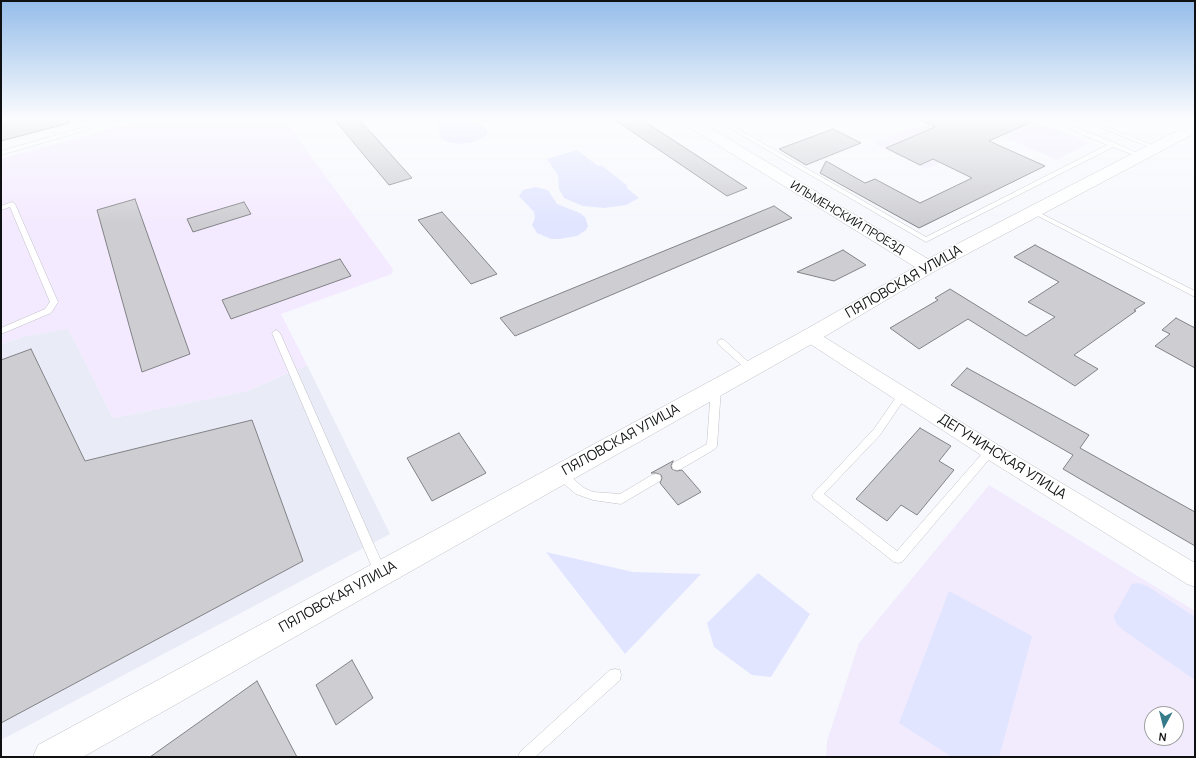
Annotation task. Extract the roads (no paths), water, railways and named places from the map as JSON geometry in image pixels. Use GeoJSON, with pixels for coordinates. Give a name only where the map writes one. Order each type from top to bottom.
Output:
{"type":"FeatureCollection","features":[{"type":"Feature","properties":{"kind":"street","name":"ИЛЬМЕНСКИЙ ПРОЕЗД"},"geometry":{"type":"LineString","coordinates":[[742,153],[928,267]]}},
{"type":"Feature","properties":{"kind":"street","name":"ПЯЛОВСКАЯ УЛИЦА"},"geometry":{"type":"LineString","coordinates":[[50,757],[751,369],[928,267],[1145,153]]}},
{"type":"Feature","properties":{"kind":"street","name":"ДЕГУНИНСКАЯ УЛИЦА"},"geometry":{"type":"LineString","coordinates":[[810,336],[991,451],[1195,576]]}},
{"type":"Feature","properties":{"kind":"lane"},"geometry":{"type":"LineString","coordinates":[[775,153],[926,240],[1095,153]]}},
{"type":"Feature","properties":{"kind":"lane"},"geometry":{"type":"LineString","coordinates":[[1,208],[12,204],[54,302],[48,311],[1,331]]}},
{"type":"Feature","properties":{"kind":"lane"},"geometry":{"type":"LineString","coordinates":[[1034,212],[1195,294]]}},
{"type":"Feature","properties":{"kind":"lane"},"geometry":{"type":"LineString","coordinates":[[276,333],[380,574]]}},
{"type":"Feature","properties":{"kind":"lane"},"geometry":{"type":"LineString","coordinates":[[721,342],[751,369]]}},
{"type":"Feature","properties":{"kind":"lane"},"geometry":{"type":"LineString","coordinates":[[677,466],[712,446],[716,388]]}},
{"type":"Feature","properties":{"kind":"lane"},"geometry":{"type":"LineString","coordinates":[[902,395],[877,432],[817,495],[898,558],[991,451]]}},
{"type":"Feature","properties":{"kind":"lane"},"geometry":{"type":"LineString","coordinates":[[560,474],[580,491],[592,496],[621,498],[656,478]]}},
{"type":"Feature","properties":{"kind":"lane"},"geometry":{"type":"LineString","coordinates":[[525,757],[615,675]]}}]}
